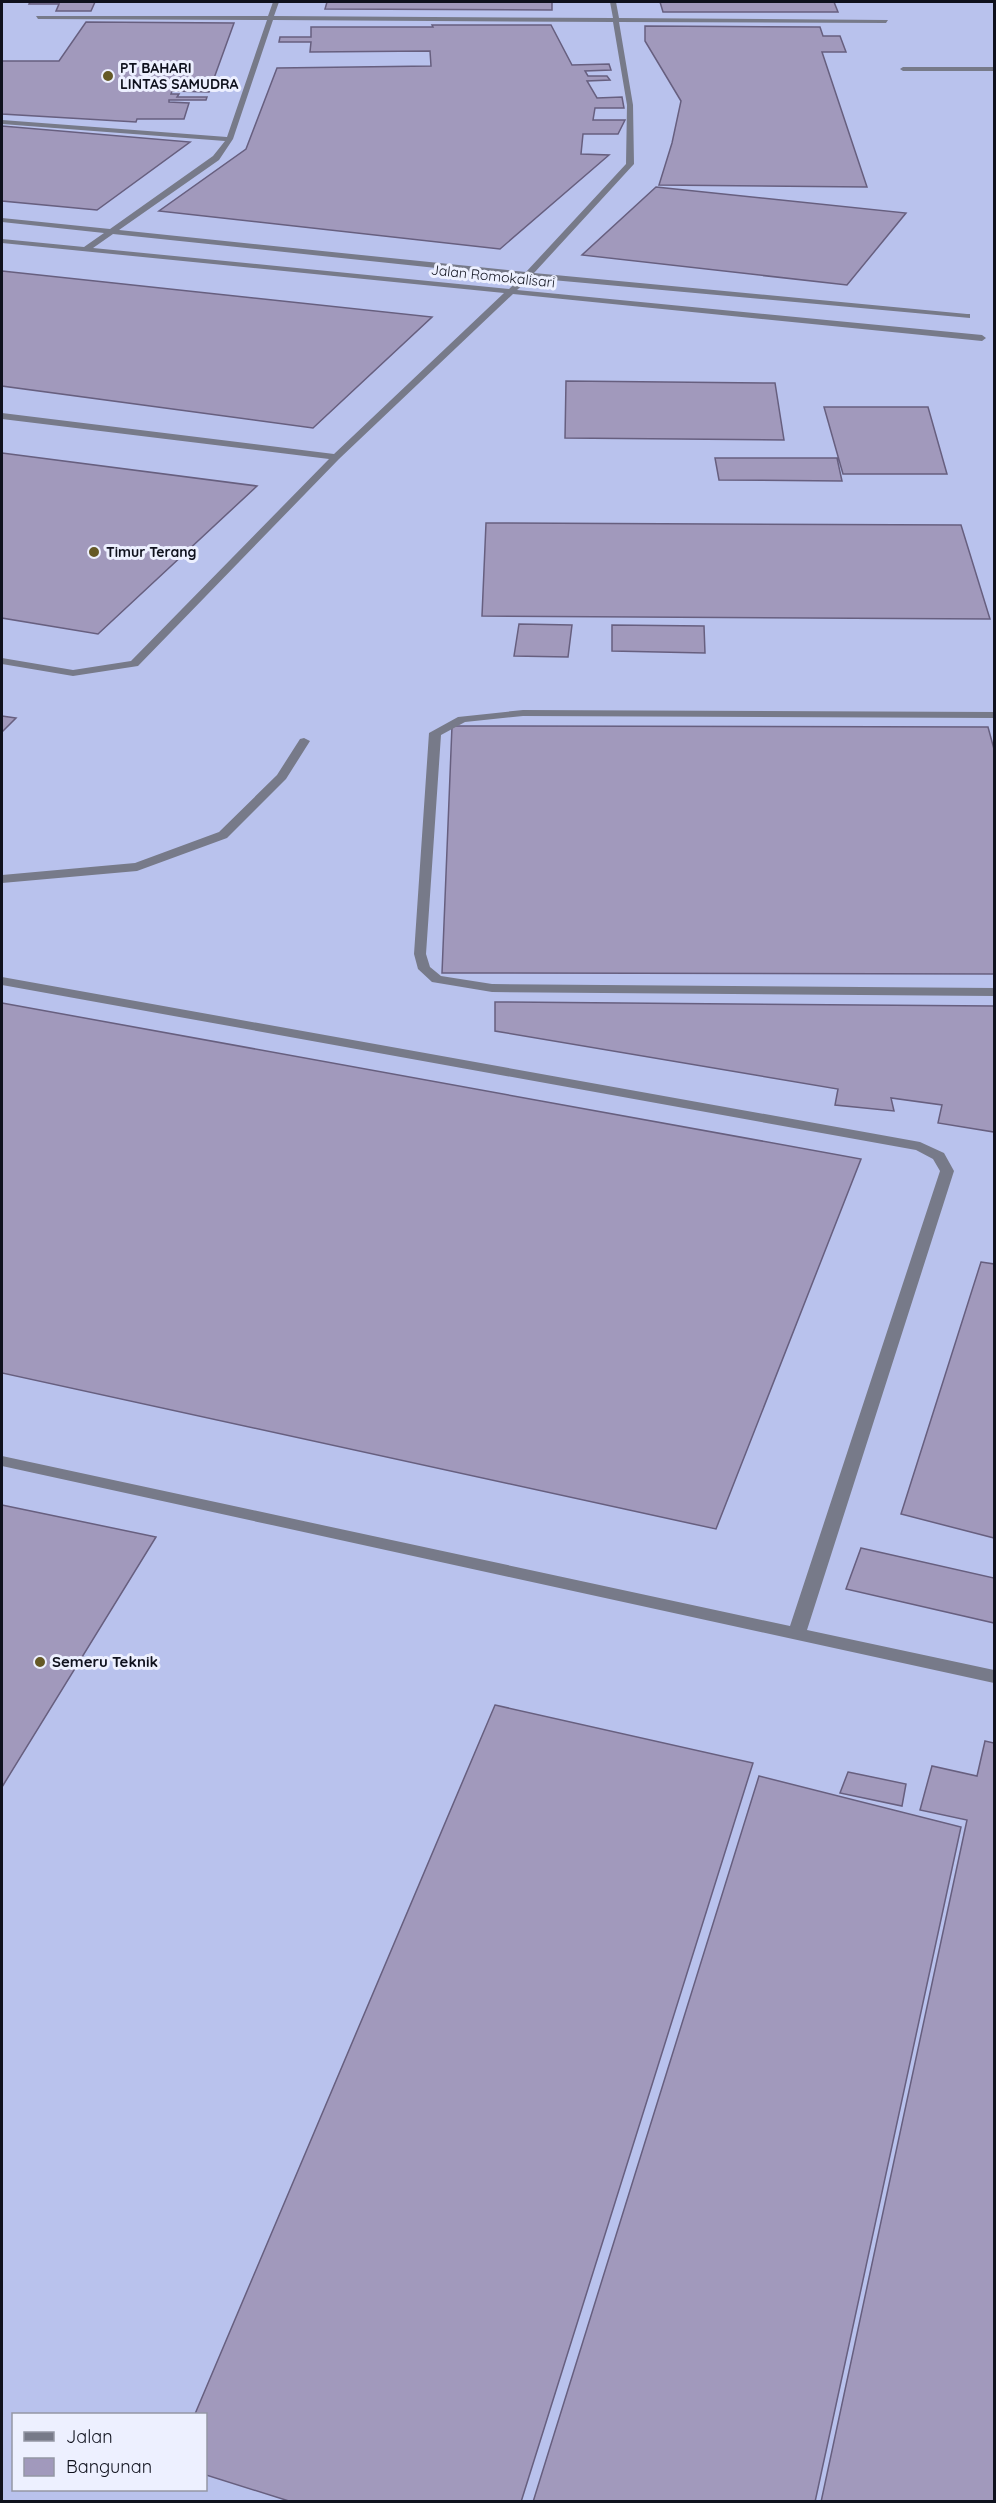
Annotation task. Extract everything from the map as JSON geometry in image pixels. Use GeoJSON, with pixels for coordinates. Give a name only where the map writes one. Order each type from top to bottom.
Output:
{"type":"FeatureCollection","features":[{"type":"Feature","properties":{"kind":"lane"},"geometry":{"type":"LineString","coordinates":[[85,250],[216,158],[230,139],[276,2]]}},
{"type":"Feature","properties":{"kind":"lane"},"geometry":{"type":"LineString","coordinates":[[2,661],[73,673],[134,664],[336,457],[528,275],[630,164],[630,105],[614,20],[613,2]]}},
{"type":"Feature","properties":{"kind":"lane"},"geometry":{"type":"LineString","coordinates":[[38,17],[886,21]]}},
{"type":"Feature","properties":{"kind":"lane"},"geometry":{"type":"LineString","coordinates":[[903,69],[994,69]]}},
{"type":"Feature","properties":{"kind":"lane"},"geometry":{"type":"LineString","coordinates":[[2,122],[230,139]]}},
{"type":"Feature","properties":{"kind":"lane","name":"Jalan Romokalisari"},"geometry":{"type":"LineString","coordinates":[[2,220],[528,275],[967,316]]}},
{"type":"Feature","properties":{"kind":"lane","name":"Jalan Romokalisari"},"geometry":{"type":"LineString","coordinates":[[2,241],[982,338]]}},
{"type":"Feature","properties":{"kind":"lane"},"geometry":{"type":"LineString","coordinates":[[2,416],[336,457]]}},
{"type":"Feature","properties":{"kind":"lane"},"geometry":{"type":"LineString","coordinates":[[994,715],[523,713],[462,719],[435,733],[420,954],[424,969],[437,979],[492,988],[994,992]]}},
{"type":"Feature","properties":{"kind":"lane"},"geometry":{"type":"LineString","coordinates":[[2,879],[137,867],[223,835],[282,777],[304,741]]}},
{"type":"Feature","properties":{"kind":"lane"},"geometry":{"type":"LineString","coordinates":[[2,981],[920,1146],[939,1156],[947,1171],[796,1635]]}},
{"type":"Feature","properties":{"kind":"lane"},"geometry":{"type":"LineString","coordinates":[[2,1461],[994,1677]]}},
{"type":"Feature","properties":{"kind":"shaded area"},"geometry":{"type":"Polygon","coordinates":[[[2,2],[994,2],[994,2501],[2,2502],[2,2]]]}},
{"type":"Feature","properties":{"kind":"building"},"geometry":{"type":"Polygon","coordinates":[[[30,2],[95,2],[91,11],[56,11],[59,4],[29,4],[30,2]]]}},
{"type":"Feature","properties":{"kind":"building"},"geometry":{"type":"Polygon","coordinates":[[[327,2],[552,2],[552,10],[325,9],[327,2]]]}},
{"type":"Feature","properties":{"kind":"building"},"geometry":{"type":"Polygon","coordinates":[[[660,2],[834,2],[838,12],[663,12],[660,2]]]}},
{"type":"Feature","properties":{"kind":"building","name":"PT BAHARI LINTAS SAMUDRA"},"geometry":{"type":"Polygon","coordinates":[[[86,22],[234,23],[209,92],[172,91],[171,94],[179,94],[177,97],[207,97],[206,100],[169,100],[169,102],[189,103],[184,119],[137,119],[136,122],[2,114],[2,61],[59,61],[86,22]]]}},
{"type":"Feature","properties":{"kind":"building"},"geometry":{"type":"Polygon","coordinates":[[[432,25],[551,25],[572,65],[609,64],[611,70],[585,71],[588,76],[607,76],[610,80],[587,81],[597,98],[622,97],[624,108],[595,108],[593,120],[625,120],[618,134],[583,134],[581,154],[609,155],[500,249],[159,211],[246,149],[277,68],[431,66],[430,51],[310,52],[311,42],[279,42],[280,37],[311,37],[311,27],[433,27],[432,25]]]}},
{"type":"Feature","properties":{"kind":"building"},"geometry":{"type":"Polygon","coordinates":[[[645,26],[820,27],[823,36],[840,36],[846,52],[822,52],[867,187],[659,185],[672,143],[681,101],[645,41],[645,26]]]}},
{"type":"Feature","properties":{"kind":"building"},"geometry":{"type":"Polygon","coordinates":[[[2,126],[190,142],[97,210],[2,201],[2,126]]]}},
{"type":"Feature","properties":{"kind":"building"},"geometry":{"type":"Polygon","coordinates":[[[656,187],[906,213],[847,285],[582,255],[656,187]]]}},
{"type":"Feature","properties":{"kind":"building"},"geometry":{"type":"Polygon","coordinates":[[[2,271],[432,317],[313,428],[2,386],[2,271]]]}},
{"type":"Feature","properties":{"kind":"building"},"geometry":{"type":"Polygon","coordinates":[[[566,381],[775,383],[784,440],[565,438],[566,381]]]}},
{"type":"Feature","properties":{"kind":"building"},"geometry":{"type":"Polygon","coordinates":[[[824,407],[928,407],[947,474],[843,474],[824,407]]]}},
{"type":"Feature","properties":{"kind":"building","name":"Timur Terang"},"geometry":{"type":"Polygon","coordinates":[[[2,453],[257,486],[98,634],[2,618],[2,453]]]}},
{"type":"Feature","properties":{"kind":"building"},"geometry":{"type":"Polygon","coordinates":[[[715,458],[837,458],[842,481],[719,480],[715,458]]]}},
{"type":"Feature","properties":{"kind":"building"},"geometry":{"type":"Polygon","coordinates":[[[486,523],[961,525],[990,619],[482,616],[486,523]]]}},
{"type":"Feature","properties":{"kind":"building"},"geometry":{"type":"Polygon","coordinates":[[[519,624],[572,625],[568,657],[514,656],[519,624]]]}},
{"type":"Feature","properties":{"kind":"building"},"geometry":{"type":"Polygon","coordinates":[[[612,625],[704,626],[705,653],[612,651],[612,625]]]}},
{"type":"Feature","properties":{"kind":"building"},"geometry":{"type":"Polygon","coordinates":[[[2,716],[16,718],[2,732],[2,716]]]}},
{"type":"Feature","properties":{"kind":"building"},"geometry":{"type":"Polygon","coordinates":[[[452,726],[988,727],[994,749],[994,974],[442,973],[452,726]]]}},
{"type":"Feature","properties":{"kind":"building"},"geometry":{"type":"Polygon","coordinates":[[[495,1002],[994,1006],[994,1132],[938,1123],[942,1105],[891,1098],[894,1111],[835,1105],[838,1089],[495,1031],[495,1002]]]}},
{"type":"Feature","properties":{"kind":"building"},"geometry":{"type":"Polygon","coordinates":[[[2,1003],[861,1159],[716,1529],[2,1373],[2,1003]]]}},
{"type":"Feature","properties":{"kind":"building"},"geometry":{"type":"Polygon","coordinates":[[[981,1262],[994,1264],[994,1538],[901,1514],[981,1262]]]}},
{"type":"Feature","properties":{"kind":"building","name":"Semeru Teknik"},"geometry":{"type":"Polygon","coordinates":[[[2,1505],[156,1537],[2,1787],[2,1505]]]}},
{"type":"Feature","properties":{"kind":"building"},"geometry":{"type":"Polygon","coordinates":[[[861,1548],[994,1578],[994,1623],[846,1589],[861,1548]]]}},
{"type":"Feature","properties":{"kind":"building"},"geometry":{"type":"Polygon","coordinates":[[[495,1705],[753,1763],[521,2502],[292,2502],[207,2475],[207,2413],[195,2413],[495,1705]]]}},
{"type":"Feature","properties":{"kind":"building"},"geometry":{"type":"Polygon","coordinates":[[[985,1741],[994,1743],[994,2502],[821,2502],[967,1820],[920,1810],[932,1766],[977,1776],[985,1741]]]}},
{"type":"Feature","properties":{"kind":"building"},"geometry":{"type":"Polygon","coordinates":[[[848,1772],[906,1784],[902,1806],[840,1793],[848,1772]]]}},
{"type":"Feature","properties":{"kind":"building"},"geometry":{"type":"Polygon","coordinates":[[[759,1776],[961,1827],[815,2502],[533,2502],[759,1776]]]}},
{"type":"Feature","properties":{"kind":"place","name":"PT BAHARI LINTAS SAMUDRA"},"geometry":{"type":"Point","coordinates":[108,76]}},
{"type":"Feature","properties":{"kind":"place","name":"Timur Terang"},"geometry":{"type":"Point","coordinates":[94,552]}},
{"type":"Feature","properties":{"kind":"place","name":"Semeru Teknik"},"geometry":{"type":"Point","coordinates":[40,1662]}}]}
